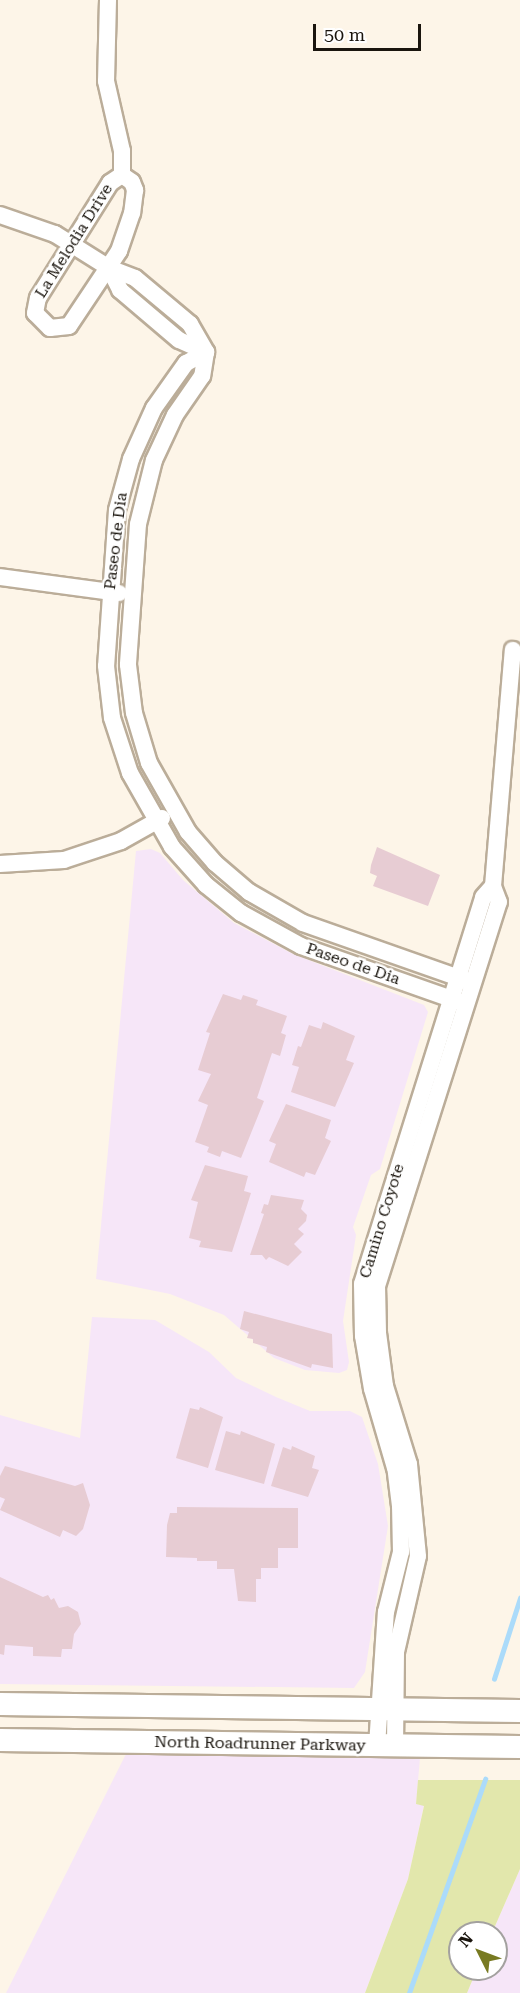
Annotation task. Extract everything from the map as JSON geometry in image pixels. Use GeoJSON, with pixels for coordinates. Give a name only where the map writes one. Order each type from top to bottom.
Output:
{"type":"FeatureCollection","features":[{"type":"Feature","properties":{"kind":"main road"},"geometry":{"type":"LineString","coordinates":[[0,1704],[520,1712]]}},
{"type":"Feature","properties":{"kind":"main road","name":"North Roadrunner Parkway"},"geometry":{"type":"LineString","coordinates":[[0,1740],[386,1747],[520,1747]]}},
{"type":"Feature","properties":{"kind":"street","name":"La Melodia Drive"},"geometry":{"type":"LineString","coordinates":[[108,0],[106,74],[122,151],[122,175]]}},
{"type":"Feature","properties":{"kind":"street","name":"La Melodia Drive"},"geometry":{"type":"LineString","coordinates":[[122,175],[132,182],[134,201],[123,243],[109,268],[69,326],[55,329],[45,325],[35,313],[36,303],[110,183],[122,175]]}},
{"type":"Feature","properties":{"kind":"street"},"geometry":{"type":"LineString","coordinates":[[0,215],[73,245],[109,268],[135,278],[190,324],[206,352]]}},
{"type":"Feature","properties":{"kind":"street","name":"Paseo de Dia"},"geometry":{"type":"LineString","coordinates":[[206,352],[178,372],[151,414],[136,446],[117,510],[109,593],[106,666],[112,718],[130,773],[155,823],[206,885],[269,931],[301,946],[467,1005]]}},
{"type":"Feature","properties":{"kind":"street","name":"Paseo de Dia"},"geometry":{"type":"LineString","coordinates":[[206,352],[202,376],[169,426],[146,485],[131,594],[128,665],[132,701],[149,763],[172,810],[215,863],[274,908],[331,934],[465,980]]}},
{"type":"Feature","properties":{"kind":"street"},"geometry":{"type":"LineString","coordinates":[[0,577],[109,593],[131,594]]}},
{"type":"Feature","properties":{"kind":"street","name":"Camino Coyote"},"geometry":{"type":"LineString","coordinates":[[386,1747],[388,1709],[386,1612],[401,1552],[400,1506],[395,1468],[372,1389],[363,1336],[362,1284],[450,999],[465,980],[499,902],[493,886],[513,650]]}},
{"type":"Feature","properties":{"kind":"street"},"geometry":{"type":"LineString","coordinates":[[0,864],[64,861],[121,841],[155,823],[172,810]]}},
{"type":"Feature","properties":{"kind":"street","name":"Camino Coyote"},"geometry":{"type":"LineString","coordinates":[[388,1709],[396,1652],[418,1556],[416,1503],[409,1464],[385,1386],[378,1333],[377,1286],[467,1005],[465,980]]}},
{"type":"Feature","properties":{"kind":"shaded area"},"geometry":{"type":"Polygon","coordinates":[[[151,849],[160,853],[183,880],[234,923],[293,954],[424,1005],[428,1012],[380,1169],[371,1175],[353,1227],[356,1235],[343,1321],[349,1362],[347,1370],[339,1373],[305,1370],[274,1358],[224,1315],[170,1294],[96,1279],[136,851],[151,849]]]}},
{"type":"Feature","properties":{"kind":"shaded area"},"geometry":{"type":"Polygon","coordinates":[[[92,1317],[155,1320],[209,1352],[236,1378],[276,1397],[310,1411],[350,1411],[362,1417],[378,1464],[388,1526],[365,1672],[354,1688],[0,1684],[0,1415],[80,1438],[92,1317]]]}},
{"type":"Feature","properties":{"kind":"shaded area"},"geometry":{"type":"Polygon","coordinates":[[[126,1754],[420,1758],[416,1804],[424,1805],[408,1879],[365,1993],[6,1993],[126,1754]]]}},
{"type":"Feature","properties":{"kind":"shaded area"},"geometry":{"type":"Polygon","coordinates":[[[520,1869],[520,1993],[467,1993],[472,1981],[508,1981],[508,1921],[497,1921],[520,1869]]]}},
{"type":"Feature","properties":{"kind":"green space"},"geometry":{"type":"Polygon","coordinates":[[[418,1780],[520,1780],[520,1869],[497,1921],[448,1921],[448,1981],[472,1981],[467,1993],[365,1993],[408,1879],[424,1806],[416,1804],[418,1780]]]}},
{"type":"Feature","properties":{"kind":"building"},"geometry":{"type":"Polygon","coordinates":[[[377,847],[440,875],[428,906],[373,886],[377,876],[370,873],[377,847]]]}},
{"type":"Feature","properties":{"kind":"building"},"geometry":{"type":"Polygon","coordinates":[[[223,994],[241,1000],[243,995],[258,1000],[256,1005],[287,1016],[281,1033],[286,1035],[280,1056],[272,1053],[257,1098],[264,1101],[241,1158],[222,1151],[220,1157],[207,1152],[209,1147],[195,1142],[208,1105],[198,1101],[211,1074],[198,1070],[210,1033],[206,1032],[223,994]]]}},
{"type":"Feature","properties":{"kind":"building"},"geometry":{"type":"Polygon","coordinates":[[[323,1022],[355,1036],[346,1060],[354,1063],[335,1107],[291,1092],[299,1067],[292,1065],[298,1046],[301,1047],[309,1025],[321,1029],[323,1022]]]}},
{"type":"Feature","properties":{"kind":"building"},"geometry":{"type":"Polygon","coordinates":[[[286,1104],[331,1120],[325,1138],[331,1141],[315,1175],[306,1172],[304,1177],[269,1162],[276,1144],[269,1141],[286,1104]]]}},
{"type":"Feature","properties":{"kind":"building"},"geometry":{"type":"Polygon","coordinates":[[[205,1165],[248,1176],[244,1191],[251,1193],[232,1252],[199,1247],[201,1241],[189,1238],[198,1202],[191,1200],[205,1165]]]}},
{"type":"Feature","properties":{"kind":"building"},"geometry":{"type":"Polygon","coordinates":[[[271,1195],[304,1200],[301,1209],[307,1215],[306,1221],[298,1229],[304,1234],[294,1244],[302,1252],[288,1266],[269,1257],[266,1260],[262,1255],[250,1255],[264,1214],[261,1213],[264,1204],[268,1205],[271,1195]]]}},
{"type":"Feature","properties":{"kind":"building"},"geometry":{"type":"Polygon","coordinates":[[[244,1311],[332,1334],[333,1368],[312,1364],[311,1368],[266,1352],[267,1347],[253,1343],[253,1339],[247,1338],[249,1332],[240,1329],[244,1311]]]}},
{"type":"Feature","properties":{"kind":"building"},"geometry":{"type":"Polygon","coordinates":[[[200,1407],[223,1417],[208,1468],[176,1458],[190,1408],[199,1410],[200,1407]]]}},
{"type":"Feature","properties":{"kind":"building"},"geometry":{"type":"Polygon","coordinates":[[[226,1431],[240,1435],[241,1431],[275,1444],[264,1484],[215,1470],[226,1431]]]}},
{"type":"Feature","properties":{"kind":"building"},"geometry":{"type":"Polygon","coordinates":[[[292,1446],[315,1456],[312,1468],[319,1470],[308,1497],[271,1486],[283,1447],[291,1450],[292,1446]]]}},
{"type":"Feature","properties":{"kind":"building"},"geometry":{"type":"Polygon","coordinates":[[[5,1466],[75,1486],[83,1483],[90,1505],[83,1529],[76,1536],[63,1530],[60,1537],[0,1510],[5,1499],[0,1497],[0,1476],[5,1466]]]}},
{"type":"Feature","properties":{"kind":"building"},"geometry":{"type":"Polygon","coordinates":[[[177,1507],[298,1508],[298,1548],[278,1548],[278,1568],[261,1568],[261,1579],[256,1579],[256,1602],[238,1601],[234,1569],[217,1569],[217,1561],[166,1557],[167,1525],[170,1513],[177,1513],[177,1507]]]}},
{"type":"Feature","properties":{"kind":"building"},"geometry":{"type":"Polygon","coordinates":[[[0,1577],[43,1597],[48,1595],[51,1600],[54,1598],[59,1608],[68,1606],[78,1612],[81,1624],[74,1634],[72,1649],[62,1649],[61,1657],[33,1656],[33,1647],[5,1645],[4,1655],[0,1654],[0,1577]]]}},
{"type":"Feature","properties":{"kind":"waterway"},"geometry":{"type":"LineString","coordinates":[[494,1679],[520,1598]]}},
{"type":"Feature","properties":{"kind":"waterway"},"geometry":{"type":"LineString","coordinates":[[409,1993],[485,1779]]}}]}
